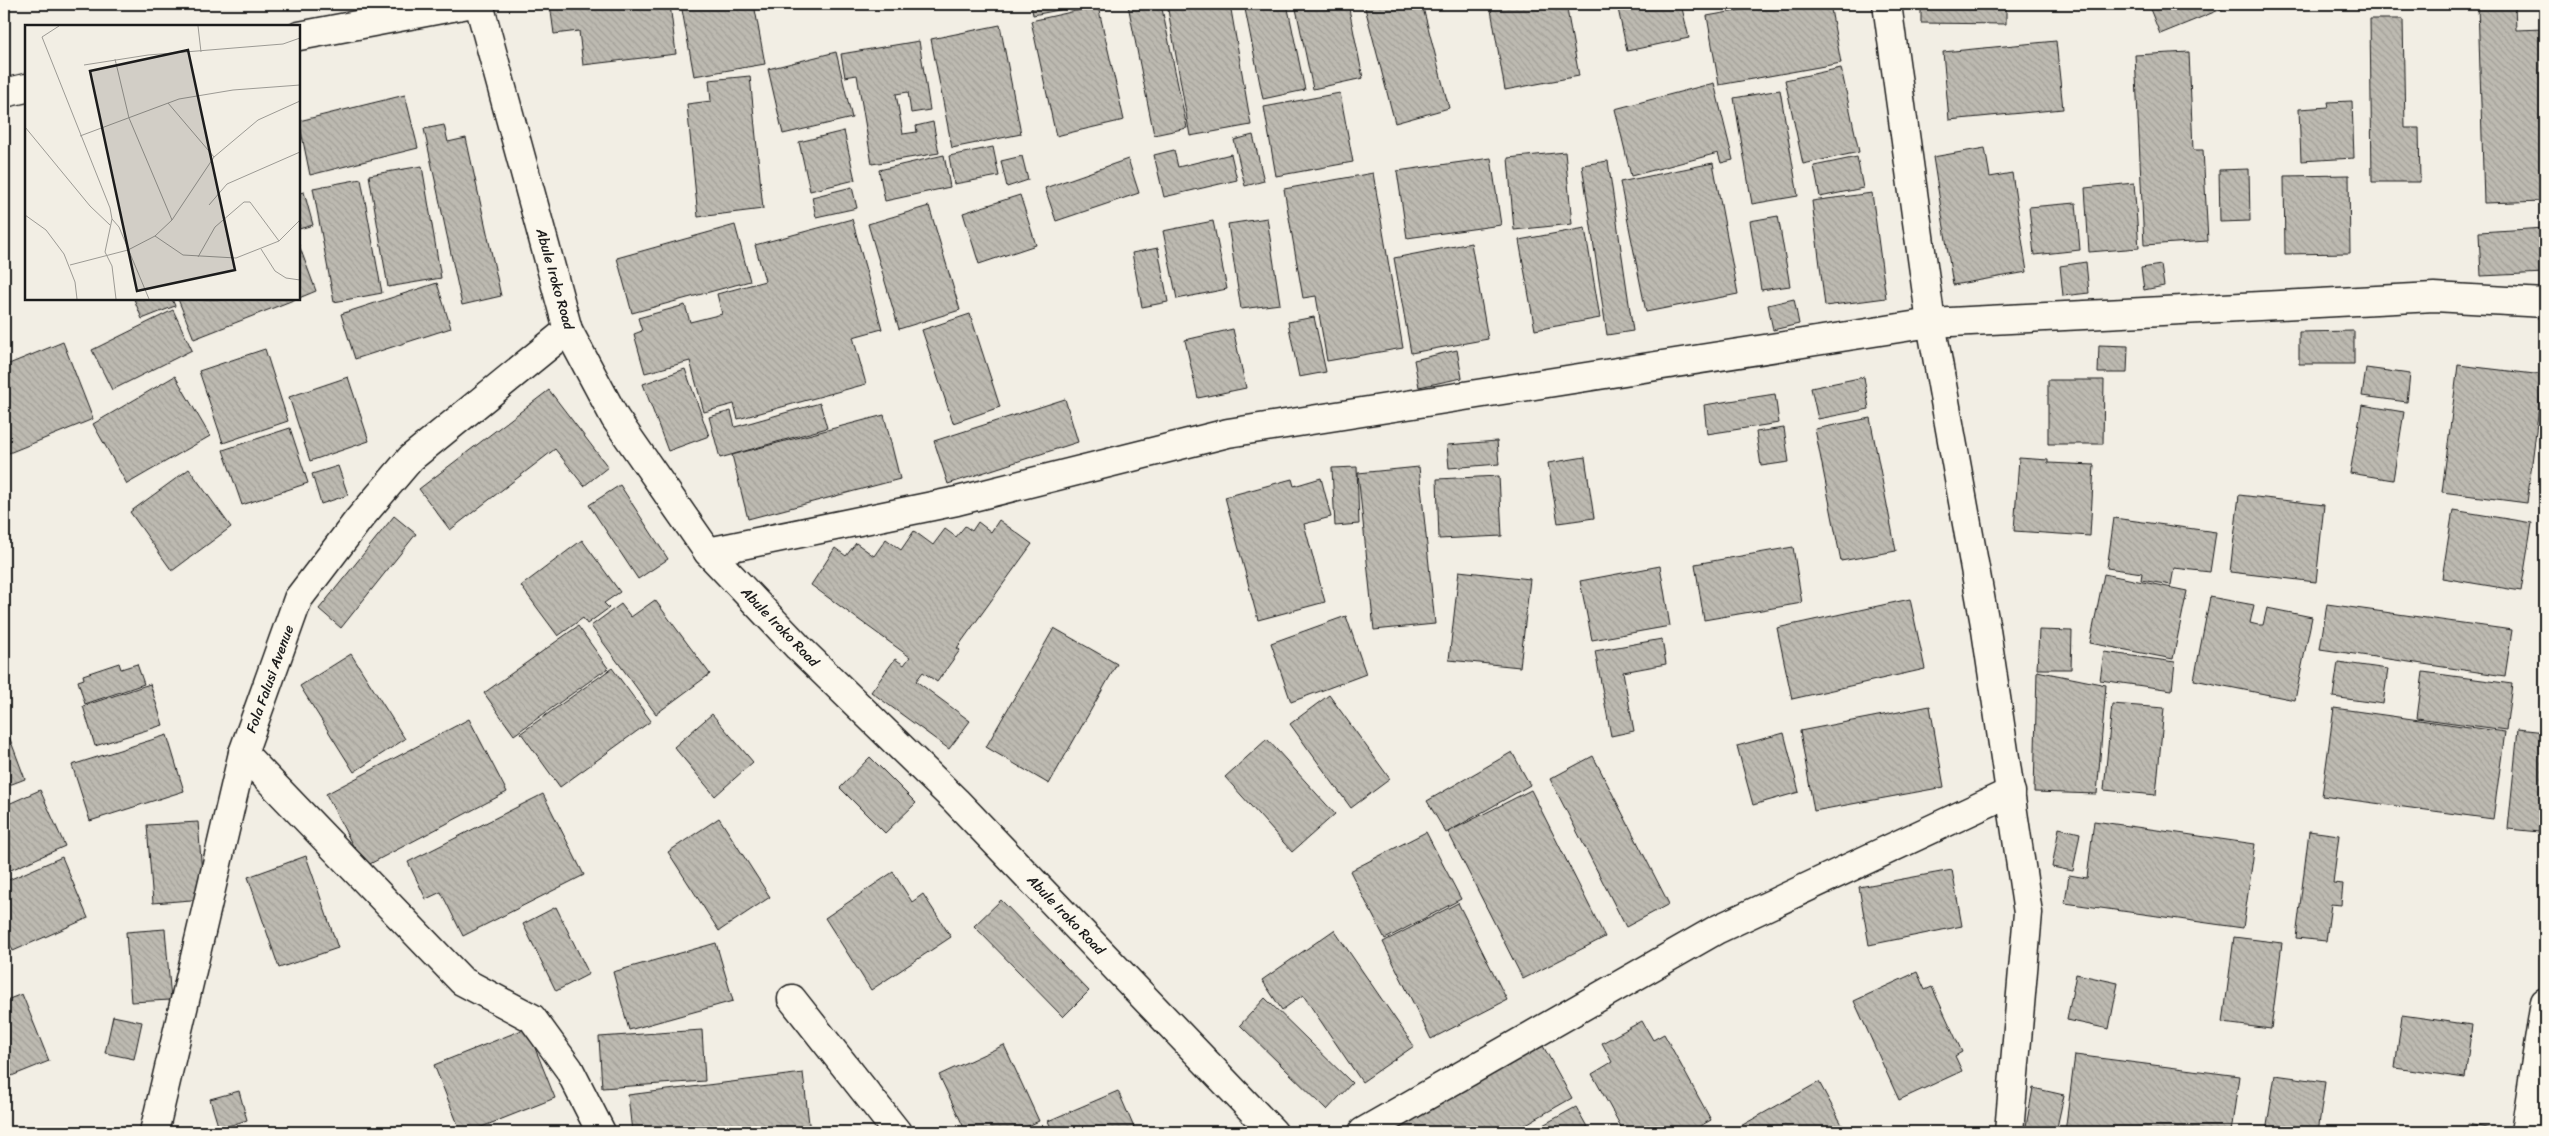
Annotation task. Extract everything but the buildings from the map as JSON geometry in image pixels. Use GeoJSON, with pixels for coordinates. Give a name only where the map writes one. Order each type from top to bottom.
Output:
{"type":"FeatureCollection","features":[{"type":"Feature","properties":{"kind":"street"},"geometry":{"type":"LineString","coordinates":[[300,36],[468,4]]}},
{"type":"Feature","properties":{"kind":"street","name":"Abule Iroko Road"},"geometry":{"type":"LineString","coordinates":[[479,4],[568,330],[615,418],[708,552],[798,646],[962,808],[1273,1132]]}},
{"type":"Feature","properties":{"kind":"street"},"geometry":{"type":"LineString","coordinates":[[1887,4],[1931,323],[1984,620],[2028,913],[2009,1132]]}},
{"type":"Feature","properties":{"kind":"street"},"geometry":{"type":"LineString","coordinates":[[4,93],[25,88]]}},
{"type":"Feature","properties":{"kind":"street"},"geometry":{"type":"LineString","coordinates":[[708,552],[957,501],[1228,432],[1931,323],[2434,297],[2545,303]]}},
{"type":"Feature","properties":{"kind":"street","name":"Fola Falusi Avenue"},"geometry":{"type":"LineString","coordinates":[[154,1132],[243,753],[298,599],[359,519],[411,458],[568,330]]}},
{"type":"Feature","properties":{"kind":"street"},"geometry":{"type":"LineString","coordinates":[[243,753],[462,981],[532,1018],[569,1069],[601,1132]]}},
{"type":"Feature","properties":{"kind":"street"},"geometry":{"type":"LineString","coordinates":[[1363,1132],[1716,930],[2011,792]]}},
{"type":"Feature","properties":{"kind":"street"},"geometry":{"type":"LineString","coordinates":[[792,999],[897,1132]]}},
{"type":"Feature","properties":{"kind":"street"},"geometry":{"type":"LineString","coordinates":[[2525,1132],[2545,1002]]}}]}
